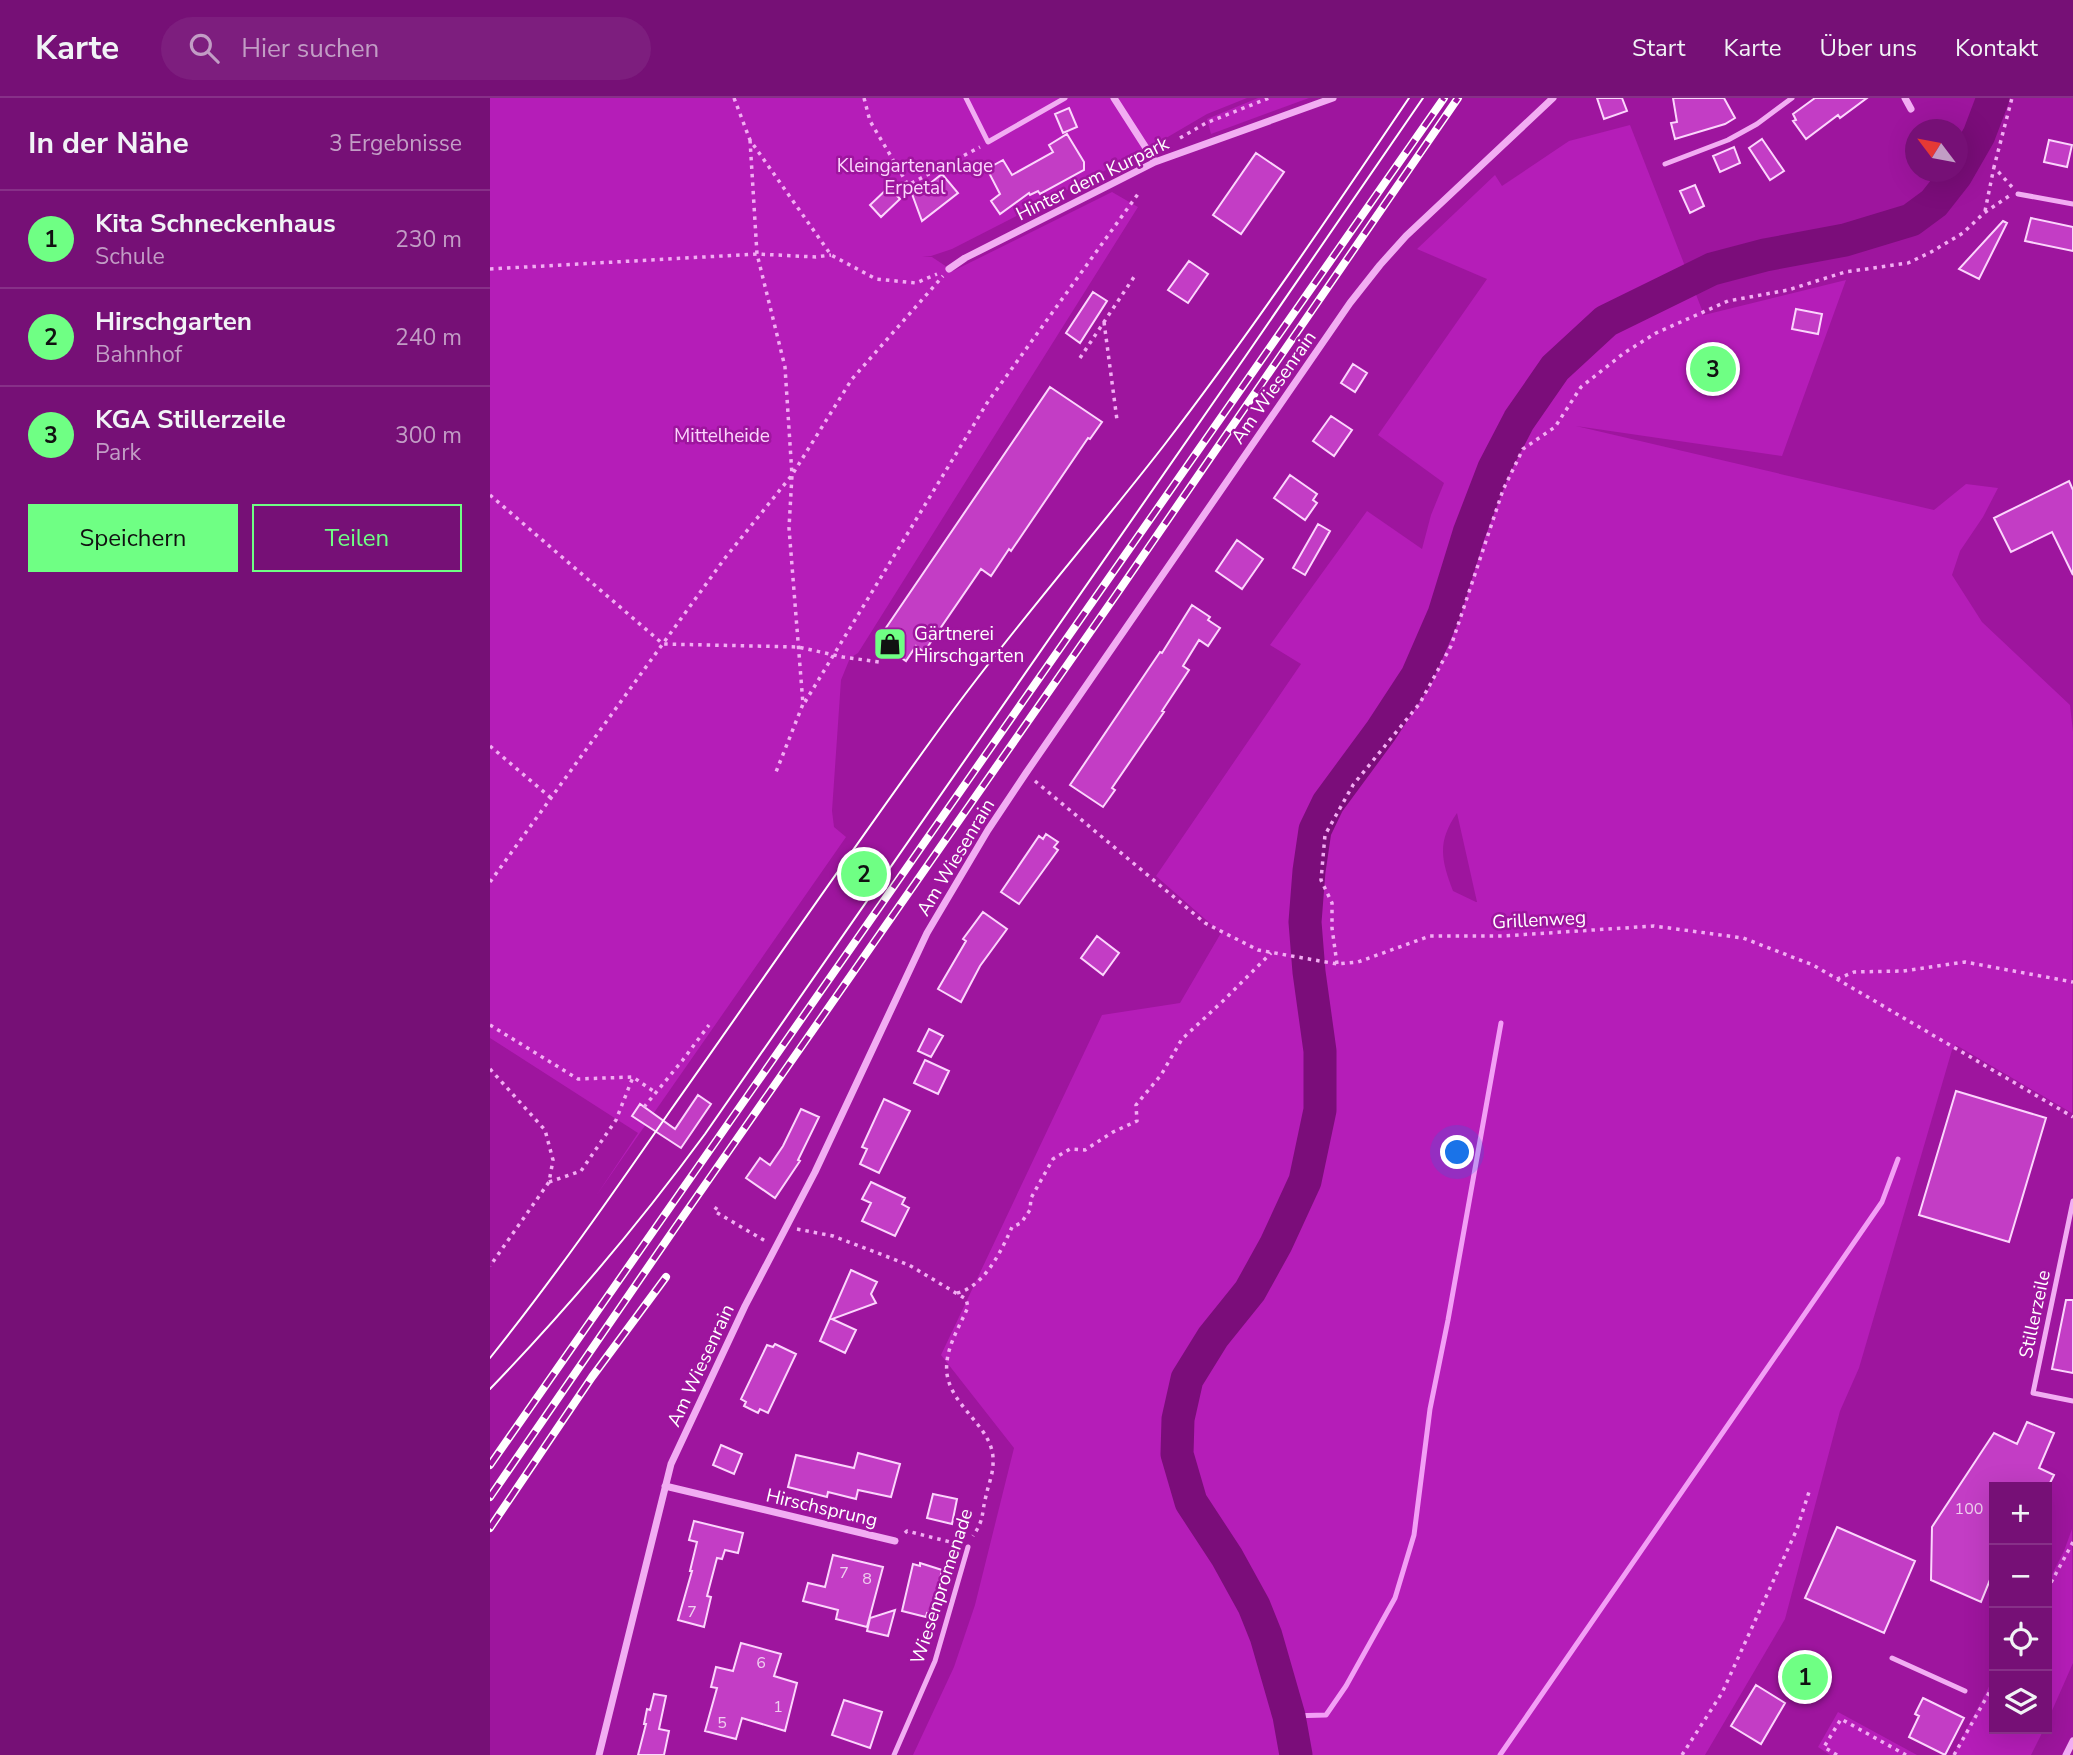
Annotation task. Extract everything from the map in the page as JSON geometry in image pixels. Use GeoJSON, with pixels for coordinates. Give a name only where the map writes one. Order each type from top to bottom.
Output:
{"type":"FeatureCollection","features":[{"type":"Feature","properties":{"kind":"street"},"geometry":{"type":"LineString","coordinates":[[1114,98],[1155,162]]}},
{"type":"Feature","properties":{"kind":"street","name":"Hinter dem Kurpark"},"geometry":{"type":"LineString","coordinates":[[949,270],[965,258],[1155,162],[1333,98]]}},
{"type":"Feature","properties":{"kind":"street","name":"Am Wiesenrain"},"geometry":{"type":"LineString","coordinates":[[599,1755],[671,1464],[775,1246],[815,1172],[927,933],[988,830],[1026,773],[1350,303],[1406,236],[1553,98]]}},
{"type":"Feature","properties":{"kind":"street"},"geometry":{"type":"LineString","coordinates":[[1905,98],[1911,109]]}},
{"type":"Feature","properties":{"kind":"street","name":"Hirschsprung"},"geometry":{"type":"LineString","coordinates":[[665,1486],[895,1541]]}},
{"type":"Feature","properties":{"kind":"street"},"geometry":{"type":"LineString","coordinates":[[2066,1755],[2073,1741]]}},
{"type":"Feature","properties":{"kind":"lane"},"geometry":{"type":"LineString","coordinates":[[966,98],[988,142],[1065,98]]}},
{"type":"Feature","properties":{"kind":"lane"},"geometry":{"type":"LineString","coordinates":[[1665,163],[1728,140],[1757,124],[1792,98]]}},
{"type":"Feature","properties":{"kind":"lane"},"geometry":{"type":"LineString","coordinates":[[2018,194],[2073,204]]}},
{"type":"Feature","properties":{"kind":"lane","name":"Stillerzeile"},"geometry":{"type":"LineString","coordinates":[[2073,1201],[2033,1393],[2073,1401]]}},
{"type":"Feature","properties":{"kind":"lane","name":"Wiesenpromenade"},"geometry":{"type":"LineString","coordinates":[[894,1755],[935,1661],[968,1547]]}},
{"type":"Feature","properties":{"kind":"lane"},"geometry":{"type":"LineString","coordinates":[[1892,1658],[1965,1691]]}},
{"type":"Feature","properties":{"kind":"path"},"geometry":{"type":"LineString","coordinates":[[734,98],[750,140],[831,255],[876,279],[916,283],[949,270]]}},
{"type":"Feature","properties":{"kind":"path"},"geometry":{"type":"LineString","coordinates":[[863,98],[870,121],[908,186],[988,142]]}},
{"type":"Feature","properties":{"kind":"path"},"geometry":{"type":"LineString","coordinates":[[1984,213],[2012,98]]}},
{"type":"Feature","properties":{"kind":"path"},"geometry":{"type":"LineString","coordinates":[[1206,123],[1267,99]]}},
{"type":"Feature","properties":{"kind":"path"},"geometry":{"type":"LineString","coordinates":[[750,140],[757,254],[785,367],[792,475],[789,528],[803,704]]}},
{"type":"Feature","properties":{"kind":"path"},"geometry":{"type":"LineString","coordinates":[[1994,167],[2018,194]]}},
{"type":"Feature","properties":{"kind":"path"},"geometry":{"type":"LineString","coordinates":[[776,772],[803,704],[987,403],[1138,194]]}},
{"type":"Feature","properties":{"kind":"path"},"geometry":{"type":"LineString","coordinates":[[1337,964],[1332,903],[1321,880],[1325,835],[1353,785],[1420,703],[1451,646],[1503,490],[1523,449],[1555,427],[1581,387],[1624,353],[1656,333],[1728,300],[1788,290],[1845,272],[1908,262],[1963,233],[2006,196],[2018,194]]}},
{"type":"Feature","properties":{"kind":"path"},"geometry":{"type":"LineString","coordinates":[[490,270],[757,254],[816,257],[831,255]]}},
{"type":"Feature","properties":{"kind":"path"},"geometry":{"type":"LineString","coordinates":[[490,883],[725,558],[792,475],[852,379],[949,270]]}},
{"type":"Feature","properties":{"kind":"path"},"geometry":{"type":"LineString","coordinates":[[1080,358],[1134,276]]}},
{"type":"Feature","properties":{"kind":"path"},"geometry":{"type":"LineString","coordinates":[[1104,322],[1117,420]]}},
{"type":"Feature","properties":{"kind":"path"},"geometry":{"type":"LineString","coordinates":[[490,495],[663,644],[798,647],[878,662],[888,648]]}},
{"type":"Feature","properties":{"kind":"path"},"geometry":{"type":"LineString","coordinates":[[490,746],[551,798]]}},
{"type":"Feature","properties":{"kind":"path","name":"Grillenweg"},"geometry":{"type":"LineString","coordinates":[[1026,773],[1205,923],[1258,950],[1337,964],[1357,962],[1430,936],[1502,936],[1654,926],[1743,937],[1813,965],[2073,1117]]}},
{"type":"Feature","properties":{"kind":"path"},"geometry":{"type":"LineString","coordinates":[[787,1225],[803,1231],[833,1236],[878,1252],[909,1265],[957,1293],[965,1291],[991,1268],[1012,1227],[1021,1223],[1030,1210],[1031,1198],[1053,1159],[1070,1149],[1085,1150],[1137,1121],[1136,1105],[1161,1075],[1182,1039],[1271,953]]}},
{"type":"Feature","properties":{"kind":"path"},"geometry":{"type":"LineString","coordinates":[[1837,979],[1854,972],[1903,971],[1965,962],[2073,982]]}},
{"type":"Feature","properties":{"kind":"path"},"geometry":{"type":"LineString","coordinates":[[644,1107],[709,1025]]}},
{"type":"Feature","properties":{"kind":"path"},"geometry":{"type":"LineString","coordinates":[[490,1026],[578,1079],[633,1077],[656,1093]]}},
{"type":"Feature","properties":{"kind":"path"},"geometry":{"type":"LineString","coordinates":[[490,1069],[545,1130],[553,1160],[549,1182],[490,1266]]}},
{"type":"Feature","properties":{"kind":"path"},"geometry":{"type":"LineString","coordinates":[[549,1182],[581,1171],[616,1120],[633,1077]]}},
{"type":"Feature","properties":{"kind":"path"},"geometry":{"type":"LineString","coordinates":[[717,1207],[714,1211],[775,1246]]}},
{"type":"Feature","properties":{"kind":"path","name":"Wiesenpromenade"},"geometry":{"type":"LineString","coordinates":[[957,1293],[966,1299],[968,1307],[951,1344],[947,1371],[950,1386],[958,1401],[985,1434],[992,1449],[993,1464],[983,1505],[982,1522],[968,1547]]}},
{"type":"Feature","properties":{"kind":"path"},"geometry":{"type":"LineString","coordinates":[[1682,1755],[1722,1693],[1797,1529],[1809,1492]]}},
{"type":"Feature","properties":{"kind":"path","name":"Hirschsprung"},"geometry":{"type":"LineString","coordinates":[[895,1541],[907,1531],[968,1547]]}},
{"type":"Feature","properties":{"kind":"path"},"geometry":{"type":"LineString","coordinates":[[2052,1581],[2073,1542]]}},
{"type":"Feature","properties":{"kind":"path"},"geometry":{"type":"LineString","coordinates":[[1954,1755],[1989,1693]]}},
{"type":"Feature","properties":{"kind":"path"},"geometry":{"type":"LineString","coordinates":[[1837,1755],[1824,1747],[1841,1719],[1906,1755]]}},
{"type":"Feature","properties":{"kind":"green space","name":"Mittelheide"},"geometry":{"type":"Polygon","coordinates":[[[490,98],[1247,98],[1207,114],[1149,148],[952,249],[922,256],[932,257],[953,271],[1112,192],[1138,207],[858,653],[850,658],[841,680],[832,811],[834,827],[846,837],[596,1196],[638,1133],[490,1038],[490,98]]]}},
{"type":"Feature","properties":{"kind":"green space"},"geometry":{"type":"Polygon","coordinates":[[[1258,98],[1309,98],[1211,134],[1207,119],[1258,98]]]}},
{"type":"Feature","properties":{"kind":"green space"},"geometry":{"type":"Polygon","coordinates":[[[1630,125],[1704,315],[1846,280],[1782,456],[1576,426],[1934,510],[1966,484],[1998,488],[1983,517],[1960,551],[1952,575],[1982,622],[2070,705],[2073,732],[2072,1113],[1956,1045],[1952,1050],[1859,1368],[1840,1411],[1785,1619],[1705,1755],[913,1755],[954,1667],[975,1605],[1014,1448],[941,1355],[1102,1015],[1180,1003],[1221,933],[1156,876],[1301,664],[1270,645],[1367,511],[1422,549],[1431,515],[1444,483],[1378,435],[1487,279],[1417,249],[1495,175],[1502,186],[1569,141],[1630,125]],[[1457,813],[1444,842],[1446,869],[1453,891],[1477,902],[1457,813]]]}},
{"type":"Feature","properties":{"kind":"green space"},"geometry":{"type":"Polygon","coordinates":[[[2072,1529],[2073,1663],[2052,1711],[2052,1574],[2072,1529]]]}},
{"type":"Feature","properties":{"kind":"green space"},"geometry":{"type":"Polygon","coordinates":[[[1989,1687],[1989,1734],[2042,1734],[2031,1755],[1953,1755],[1989,1687]]]}},
{"type":"Feature","properties":{"kind":"green space"},"geometry":{"type":"Polygon","coordinates":[[[1838,1712],[1917,1755],[1830,1755],[1818,1747],[1838,1712]]]}},
{"type":"Feature","properties":{"kind":"building"},"geometry":{"type":"Polygon","coordinates":[[[1597,98],[1622,98],[1627,111],[1604,119],[1597,98]]]}},
{"type":"Feature","properties":{"kind":"building"},"geometry":{"type":"Polygon","coordinates":[[[1673,98],[1724,98],[1735,118],[1725,124],[1675,139],[1671,123],[1677,122],[1673,98]]]}},
{"type":"Feature","properties":{"kind":"building"},"geometry":{"type":"Polygon","coordinates":[[[1815,98],[1867,98],[1806,139],[1793,121],[1796,120],[1793,114],[1815,98]]]}},
{"type":"Feature","properties":{"kind":"building"},"geometry":{"type":"Polygon","coordinates":[[[1069,108],[1077,127],[1063,133],[1055,114],[1069,108]]]}},
{"type":"Feature","properties":{"kind":"building"},"geometry":{"type":"Polygon","coordinates":[[[1067,134],[1084,162],[1084,170],[1040,194],[1038,191],[1030,195],[1029,193],[1000,214],[991,201],[1000,194],[987,169],[1003,160],[1012,175],[1053,152],[1049,145],[1067,134]]]}},
{"type":"Feature","properties":{"kind":"building"},"geometry":{"type":"Polygon","coordinates":[[[1762,139],[1784,171],[1770,180],[1749,148],[1762,139]]]}},
{"type":"Feature","properties":{"kind":"building"},"geometry":{"type":"Polygon","coordinates":[[[2049,140],[2072,145],[2067,167],[2044,162],[2049,140]]]}},
{"type":"Feature","properties":{"kind":"building"},"geometry":{"type":"Polygon","coordinates":[[[1734,147],[1740,163],[1720,172],[1713,156],[1734,147]]]}},
{"type":"Feature","properties":{"kind":"building"},"geometry":{"type":"Polygon","coordinates":[[[1256,153],[1284,172],[1241,234],[1213,215],[1256,153]]]}},
{"type":"Feature","properties":{"kind":"building"},"geometry":{"type":"Polygon","coordinates":[[[942,174],[958,193],[922,221],[912,194],[942,174]]]}},
{"type":"Feature","properties":{"kind":"building"},"geometry":{"type":"Polygon","coordinates":[[[1695,185],[1704,206],[1690,213],[1680,191],[1695,185]]]}},
{"type":"Feature","properties":{"kind":"building"},"geometry":{"type":"Polygon","coordinates":[[[889,187],[900,199],[881,217],[870,205],[889,187]]]}},
{"type":"Feature","properties":{"kind":"building"},"geometry":{"type":"Polygon","coordinates":[[[2031,218],[2073,227],[2073,251],[2025,241],[2031,218]]]}},
{"type":"Feature","properties":{"kind":"building"},"geometry":{"type":"Polygon","coordinates":[[[2003,221],[2007,223],[1979,279],[1959,269],[2003,221]]]}},
{"type":"Feature","properties":{"kind":"building"},"geometry":{"type":"Polygon","coordinates":[[[1189,261],[1208,274],[1188,303],[1168,290],[1189,261]]]}},
{"type":"Feature","properties":{"kind":"building"},"geometry":{"type":"Polygon","coordinates":[[[1093,292],[1107,301],[1080,343],[1066,333],[1093,292]]]}},
{"type":"Feature","properties":{"kind":"building"},"geometry":{"type":"Polygon","coordinates":[[[1796,309],[1822,314],[1818,334],[1792,329],[1796,309]]]}},
{"type":"Feature","properties":{"kind":"building"},"geometry":{"type":"Polygon","coordinates":[[[1353,364],[1367,373],[1355,392],[1341,383],[1353,364]]]}},
{"type":"Feature","properties":{"kind":"building"},"geometry":{"type":"Polygon","coordinates":[[[1050,387],[1102,422],[991,576],[981,569],[924,652],[916,646],[906,661],[877,641],[1050,387]]]}},
{"type":"Feature","properties":{"kind":"building"},"geometry":{"type":"Polygon","coordinates":[[[1331,416],[1352,430],[1334,456],[1313,441],[1331,416]]]}},
{"type":"Feature","properties":{"kind":"building"},"geometry":{"type":"Polygon","coordinates":[[[1290,475],[1317,494],[1313,500],[1317,503],[1305,520],[1274,498],[1290,475]]]}},
{"type":"Feature","properties":{"kind":"building"},"geometry":{"type":"Polygon","coordinates":[[[2069,481],[2073,490],[2073,575],[2052,532],[2011,552],[1994,518],[2069,481]]]}},
{"type":"Feature","properties":{"kind":"building"},"geometry":{"type":"Polygon","coordinates":[[[1318,524],[1330,531],[1305,575],[1293,568],[1318,524]]]}},
{"type":"Feature","properties":{"kind":"building"},"geometry":{"type":"Polygon","coordinates":[[[1237,540],[1263,559],[1242,589],[1216,571],[1237,540]]]}},
{"type":"Feature","properties":{"kind":"building"},"geometry":{"type":"Polygon","coordinates":[[[1192,605],[1210,617],[1208,620],[1220,628],[1208,646],[1199,640],[1183,666],[1189,670],[1112,788],[1115,790],[1103,807],[1070,785],[1192,605]]]}},
{"type":"Feature","properties":{"kind":"building"},"geometry":{"type":"Polygon","coordinates":[[[1046,834],[1058,842],[1054,847],[1058,850],[1019,904],[1001,892],[1039,836],[1043,839],[1046,834]]]}},
{"type":"Feature","properties":{"kind":"building"},"geometry":{"type":"Polygon","coordinates":[[[983,912],[1007,929],[980,966],[961,1002],[938,989],[966,941],[963,939],[983,912]]]}},
{"type":"Feature","properties":{"kind":"building"},"geometry":{"type":"Polygon","coordinates":[[[1097,936],[1119,953],[1103,975],[1081,958],[1097,936]]]}},
{"type":"Feature","properties":{"kind":"building"},"geometry":{"type":"Polygon","coordinates":[[[929,1029],[943,1036],[931,1057],[918,1051],[929,1029]]]}},
{"type":"Feature","properties":{"kind":"building"},"geometry":{"type":"Polygon","coordinates":[[[925,1060],[949,1071],[938,1094],[914,1083],[925,1060]]]}},
{"type":"Feature","properties":{"kind":"building"},"geometry":{"type":"Polygon","coordinates":[[[1956,1091],[2046,1118],[2009,1242],[1919,1215],[1956,1091]]]}},
{"type":"Feature","properties":{"kind":"building"},"geometry":{"type":"Polygon","coordinates":[[[698,1095],[711,1104],[681,1148],[632,1116],[640,1104],[675,1129],[698,1095]]]}},
{"type":"Feature","properties":{"kind":"building"},"geometry":{"type":"Polygon","coordinates":[[[884,1099],[910,1111],[879,1173],[860,1164],[867,1149],[862,1147],[884,1099]]]}},
{"type":"Feature","properties":{"kind":"building"},"geometry":{"type":"Polygon","coordinates":[[[801,1109],[819,1117],[798,1160],[800,1161],[775,1198],[746,1178],[760,1158],[770,1165],[783,1146],[801,1109]]]}},
{"type":"Feature","properties":{"kind":"building"},"geometry":{"type":"Polygon","coordinates":[[[871,1182],[905,1198],[902,1204],[909,1208],[895,1236],[862,1221],[871,1203],[862,1199],[871,1182]]]}},
{"type":"Feature","properties":{"kind":"building"},"geometry":{"type":"Polygon","coordinates":[[[851,1270],[877,1282],[871,1294],[876,1303],[832,1319],[856,1330],[845,1353],[820,1341],[851,1270]]]}},
{"type":"Feature","properties":{"kind":"building"},"geometry":{"type":"Polygon","coordinates":[[[2066,1300],[2073,1300],[2073,1373],[2052,1369],[2066,1300]]]}},
{"type":"Feature","properties":{"kind":"building"},"geometry":{"type":"Polygon","coordinates":[[[775,1344],[796,1354],[768,1413],[760,1409],[758,1413],[744,1406],[746,1402],[741,1399],[767,1345],[773,1347],[775,1344]]]}},
{"type":"Feature","properties":{"kind":"building"},"geometry":{"type":"Polygon","coordinates":[[[2027,1422],[2054,1433],[2039,1468],[2054,1475],[2050,1482],[1989,1482],[1989,1582],[1981,1602],[1931,1580],[1932,1527],[1994,1433],[2017,1444],[2027,1422]]]}},
{"type":"Feature","properties":{"kind":"building"},"geometry":{"type":"Polygon","coordinates":[[[721,1445],[742,1454],[734,1474],[713,1465],[721,1445]]]}},
{"type":"Feature","properties":{"kind":"building"},"geometry":{"type":"Polygon","coordinates":[[[858,1453],[900,1464],[891,1497],[858,1490],[856,1499],[828,1492],[827,1497],[788,1487],[796,1455],[854,1468],[858,1453]]]}},
{"type":"Feature","properties":{"kind":"building"},"geometry":{"type":"Polygon","coordinates":[[[933,1494],[957,1499],[952,1524],[927,1518],[933,1494]]]}},
{"type":"Feature","properties":{"kind":"building"},"geometry":{"type":"Polygon","coordinates":[[[694,1521],[743,1533],[738,1553],[725,1550],[722,1559],[717,1558],[707,1596],[711,1597],[704,1627],[678,1620],[697,1542],[689,1540],[694,1521]]]}},
{"type":"Feature","properties":{"kind":"building"},"geometry":{"type":"Polygon","coordinates":[[[1837,1527],[1915,1561],[1884,1633],[1805,1598],[1837,1527]]]}},
{"type":"Feature","properties":{"kind":"building"},"geometry":{"type":"Polygon","coordinates":[[[833,1555],[883,1567],[867,1627],[836,1619],[838,1610],[803,1601],[808,1583],[825,1587],[833,1555]]]}},
{"type":"Feature","properties":{"kind":"building"},"geometry":{"type":"Polygon","coordinates":[[[920,1563],[942,1570],[932,1614],[927,1613],[926,1617],[902,1611],[913,1564],[920,1566],[920,1563]]]}},
{"type":"Feature","properties":{"kind":"building"},"geometry":{"type":"Polygon","coordinates":[[[895,1610],[888,1636],[867,1631],[870,1618],[895,1610]]]}},
{"type":"Feature","properties":{"kind":"building"},"geometry":{"type":"Polygon","coordinates":[[[741,1643],[781,1654],[774,1676],[797,1683],[785,1731],[742,1718],[736,1739],[705,1731],[717,1688],[711,1687],[716,1667],[733,1671],[741,1643]]]}},
{"type":"Feature","properties":{"kind":"building"},"geometry":{"type":"Polygon","coordinates":[[[1756,1685],[1785,1703],[1761,1744],[1731,1726],[1756,1685]]]}},
{"type":"Feature","properties":{"kind":"building"},"geometry":{"type":"Polygon","coordinates":[[[654,1694],[666,1696],[659,1729],[669,1731],[664,1755],[638,1755],[647,1709],[650,1710],[654,1694]]]}},
{"type":"Feature","properties":{"kind":"building"},"geometry":{"type":"Polygon","coordinates":[[[1923,1698],[1964,1718],[1945,1755],[1909,1737],[1919,1716],[1915,1714],[1923,1698]]]}},
{"type":"Feature","properties":{"kind":"building"},"geometry":{"type":"Polygon","coordinates":[[[844,1700],[882,1712],[870,1748],[832,1735],[844,1700]]]}},
{"type":"Feature","properties":{"kind":"waterway"},"geometry":{"type":"LineString","coordinates":[[1296,1755],[1289,1716],[1266,1636],[1254,1606],[1227,1557],[1191,1502],[1177,1454],[1178,1419],[1187,1379],[1213,1337],[1250,1291],[1276,1244],[1305,1181],[1320,1110],[1320,1051],[1305,922],[1315,830],[1328,803],[1417,676],[1444,614],[1469,533],[1494,468],[1519,420],[1555,368],[1606,321],[1712,269],[1765,255],[1845,240],[1911,220],[1934,203],[1956,175],[1979,135],[1993,98]]}},
{"type":"Feature","properties":{"kind":"waterway"},"geometry":{"type":"LineString","coordinates":[[1289,1716],[1326,1715],[1346,1686],[1395,1598],[1414,1535],[1430,1409],[1501,1023]]}},
{"type":"Feature","properties":{"kind":"waterway"},"geometry":{"type":"LineString","coordinates":[[1500,1755],[1882,1202],[1898,1159]]}},
{"type":"Feature","properties":{"kind":"tram line"},"geometry":{"type":"LineString","coordinates":[[490,1358],[604,1205],[946,720],[1165,444],[1228,359],[1409,98]]}},
{"type":"Feature","properties":{"kind":"tram line"},"geometry":{"type":"LineString","coordinates":[[490,1389],[602,1265],[705,1134],[1423,98]]}},
{"type":"Feature","properties":{"kind":"railway"},"geometry":{"type":"LineString","coordinates":[[490,1465],[1444,98]]}},
{"type":"Feature","properties":{"kind":"railway"},"geometry":{"type":"LineString","coordinates":[[490,1497],[1458,98]]}},
{"type":"Feature","properties":{"kind":"railway"},"geometry":{"type":"LineString","coordinates":[[490,1528],[592,1377],[666,1277]]}},
{"type":"Feature","properties":{"kind":"place","name":"KGA Stillerzeile"},"geometry":{"type":"Point","coordinates":[1713,369]}},
{"type":"Feature","properties":{"kind":"place","name":"Gärtnerei Hirschgarten"},"geometry":{"type":"Point","coordinates":[890,644]}},
{"type":"Feature","properties":{"kind":"place","name":"Hirschgarten"},"geometry":{"type":"Point","coordinates":[864,874]}},
{"type":"Feature","properties":{"kind":"place","name":"Kita Schneckenhaus"},"geometry":{"type":"Point","coordinates":[1805,1677]}},
{"type":"Feature","properties":{"kind":"park label","name":"Kleingartenanlage Erpetal"},"geometry":{"type":"Point","coordinates":[915,176]}}]}
